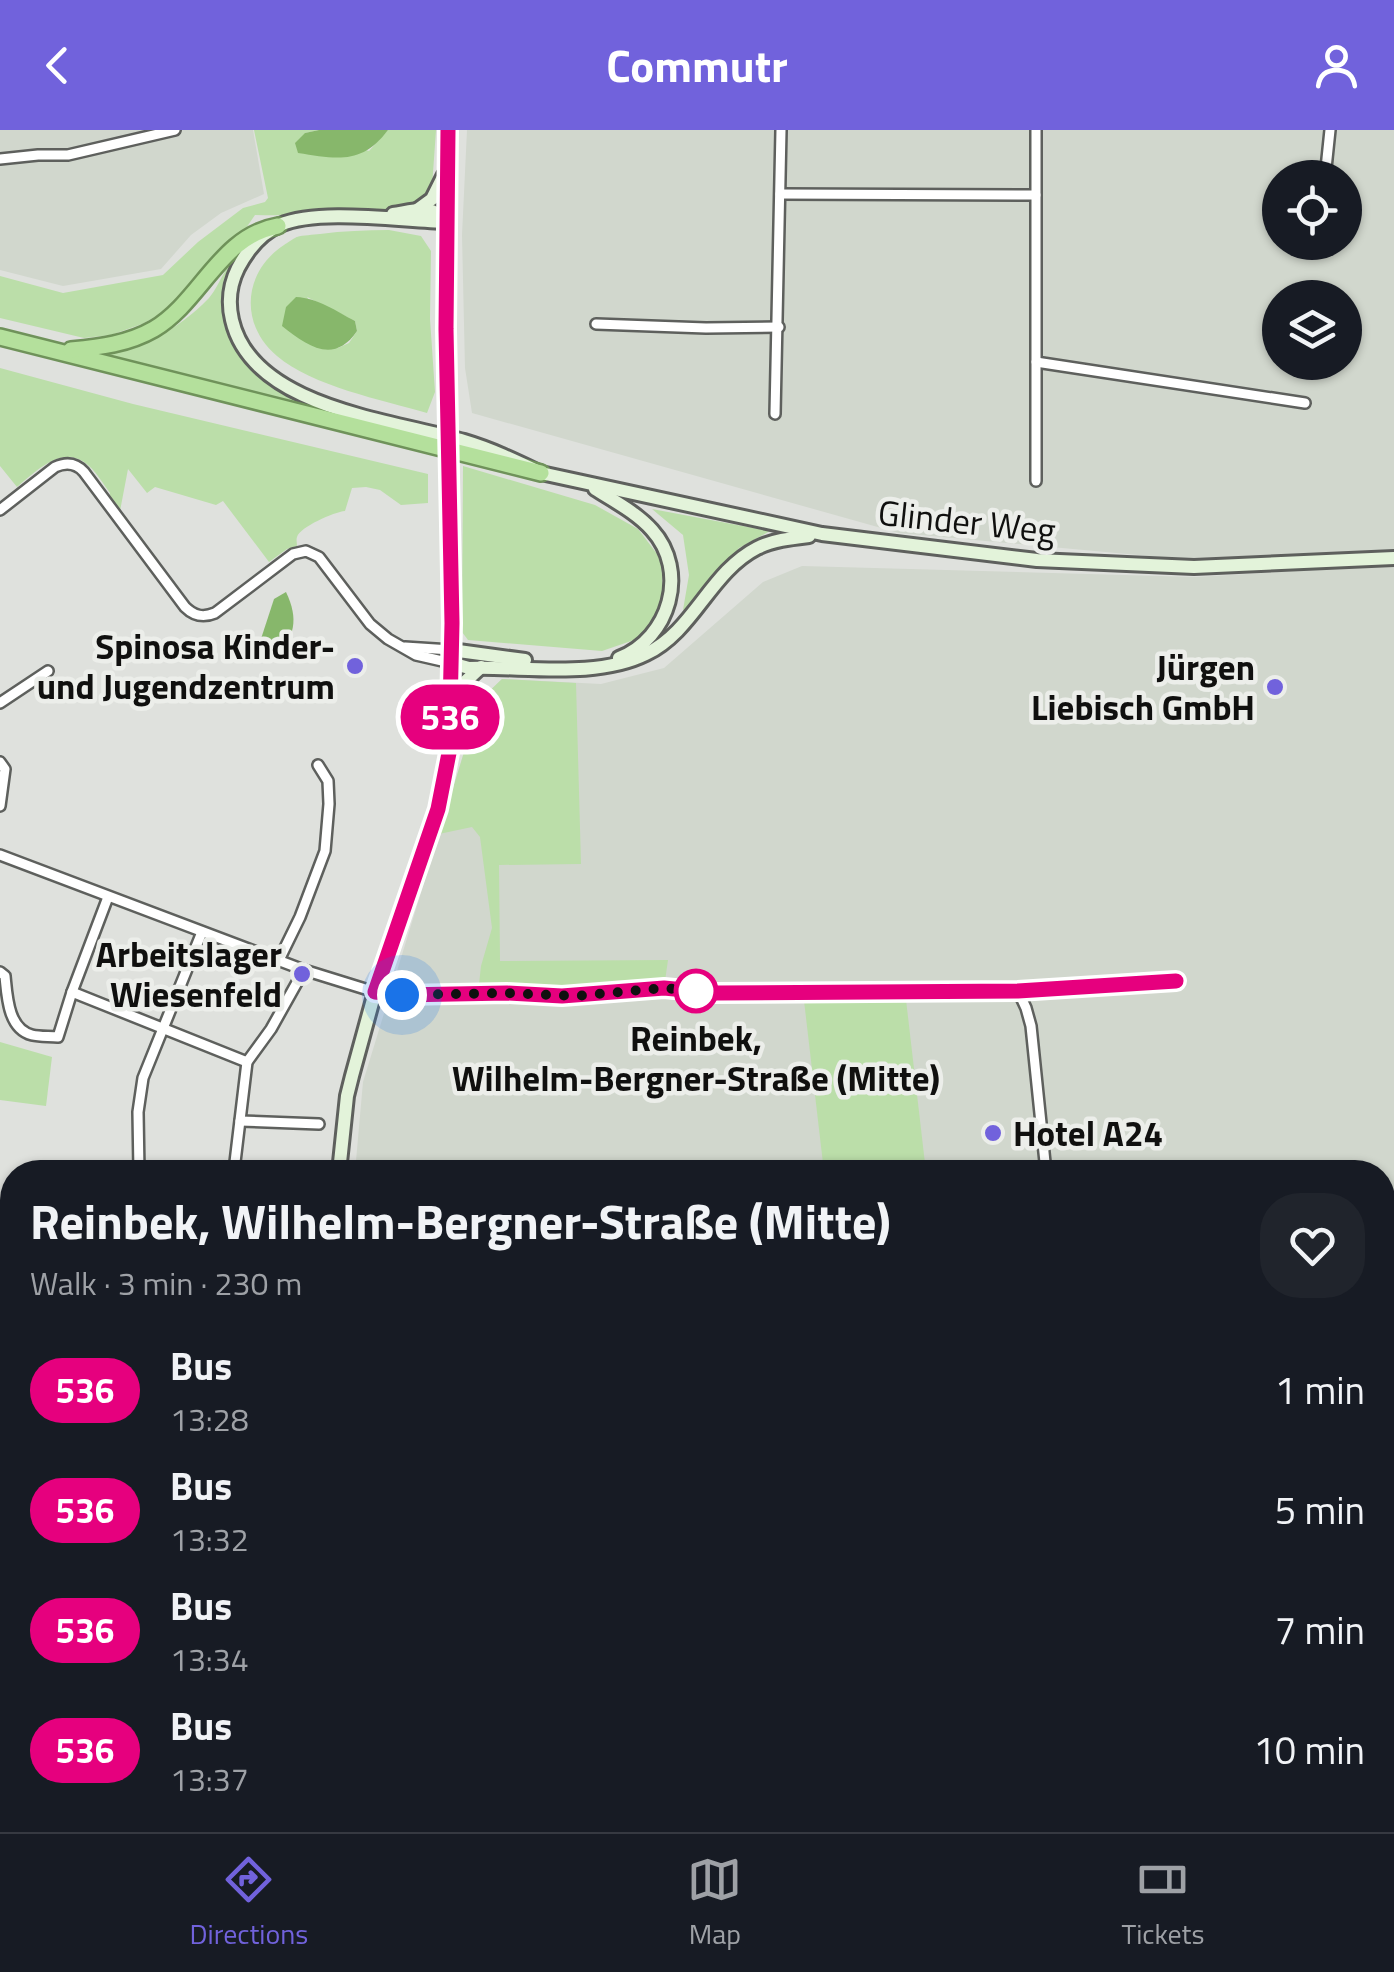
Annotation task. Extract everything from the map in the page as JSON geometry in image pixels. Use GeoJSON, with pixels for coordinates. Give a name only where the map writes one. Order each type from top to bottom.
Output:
{"type":"FeatureCollection","features":[{"type":"Feature","properties":{"kind":"highway"},"geometry":{"type":"LineString","coordinates":[[57,352],[122,343],[153,330],[186,302],[236,245],[256,232],[278,226]]}},
{"type":"Feature","properties":{"kind":"highway"},"geometry":{"type":"LineString","coordinates":[[0,338],[541,473]]}},
{"type":"Feature","properties":{"kind":"main road"},"geometry":{"type":"LineString","coordinates":[[341,1160],[347,1096],[375,992],[444,787],[449,753],[448,130]]}},
{"type":"Feature","properties":{"kind":"main road"},"geometry":{"type":"LineString","coordinates":[[417,211],[432,199],[447,168]]}},
{"type":"Feature","properties":{"kind":"main road"},"geometry":{"type":"LineString","coordinates":[[376,217],[430,209],[446,222]]}},
{"type":"Feature","properties":{"kind":"main road"},"geometry":{"type":"LineString","coordinates":[[278,226],[319,218],[446,222]]}},
{"type":"Feature","properties":{"kind":"main road","name":"Glinder Weg"},"geometry":{"type":"LineString","coordinates":[[278,226],[250,249],[235,274],[230,299],[238,338],[256,363],[286,386],[329,405],[461,440],[498,452],[541,473],[822,534],[1037,560],[1194,568],[1394,558]]}},
{"type":"Feature","properties":{"kind":"main road"},"geometry":{"type":"LineString","coordinates":[[451,657],[592,664],[627,655],[654,632],[672,589],[670,562],[653,530],[589,484]]}},
{"type":"Feature","properties":{"kind":"main road"},"geometry":{"type":"LineString","coordinates":[[451,657],[481,667],[586,669],[631,661],[656,649],[680,630],[744,555],[776,541],[822,534]]}},
{"type":"Feature","properties":{"kind":"main road"},"geometry":{"type":"LineString","coordinates":[[450,716],[466,681],[481,667]]}},
{"type":"Feature","properties":{"kind":"street"},"geometry":{"type":"LineString","coordinates":[[0,159],[68,155],[175,130]]}},
{"type":"Feature","properties":{"kind":"street"},"geometry":{"type":"LineString","coordinates":[[775,414],[780,130]]}},
{"type":"Feature","properties":{"kind":"street"},"geometry":{"type":"LineString","coordinates":[[1036,130],[1036,481]]}},
{"type":"Feature","properties":{"kind":"street"},"geometry":{"type":"LineString","coordinates":[[1327,160],[1330,130]]}},
{"type":"Feature","properties":{"kind":"street"},"geometry":{"type":"LineString","coordinates":[[780,194],[1036,195]]}},
{"type":"Feature","properties":{"kind":"street"},"geometry":{"type":"LineString","coordinates":[[596,324],[779,327]]}},
{"type":"Feature","properties":{"kind":"street"},"geometry":{"type":"LineString","coordinates":[[1036,362],[1306,402]]}},
{"type":"Feature","properties":{"kind":"street"},"geometry":{"type":"LineString","coordinates":[[0,510],[55,467],[74,465],[84,472],[192,613],[212,614],[292,554],[308,552],[320,558],[370,624],[389,640],[451,657]]}},
{"type":"Feature","properties":{"kind":"street"},"geometry":{"type":"LineString","coordinates":[[0,703],[48,671]]}},
{"type":"Feature","properties":{"kind":"street"},"geometry":{"type":"LineString","coordinates":[[0,762],[5,769],[0,806]]}},
{"type":"Feature","properties":{"kind":"street"},"geometry":{"type":"LineString","coordinates":[[279,960],[325,851],[328,781],[318,765]]}},
{"type":"Feature","properties":{"kind":"street"},"geometry":{"type":"LineString","coordinates":[[0,856],[304,970],[375,992],[402,995],[562,996],[664,988],[716,993],[1018,991],[1176,981]]}},
{"type":"Feature","properties":{"kind":"street"},"geometry":{"type":"LineString","coordinates":[[0,972],[5,976],[14,1023],[28,1035],[58,1037],[108,897]]}},
{"type":"Feature","properties":{"kind":"street"},"geometry":{"type":"LineString","coordinates":[[139,1160],[138,1112],[143,1078],[202,932]]}},
{"type":"Feature","properties":{"kind":"street"},"geometry":{"type":"LineString","coordinates":[[235,1160],[247,1062],[271,1029],[304,970]]}},
{"type":"Feature","properties":{"kind":"street"},"geometry":{"type":"LineString","coordinates":[[1018,991],[1031,1026],[1045,1160]]}},
{"type":"Feature","properties":{"kind":"street"},"geometry":{"type":"LineString","coordinates":[[72,992],[247,1062]]}},
{"type":"Feature","properties":{"kind":"street"},"geometry":{"type":"LineString","coordinates":[[240,1121],[319,1124]]}},
{"type":"Feature","properties":{"kind":"shaded area"},"geometry":{"type":"Polygon","coordinates":[[[0,130],[253,130],[264,194],[221,213],[191,235],[161,269],[63,286],[0,270],[0,130]]]}},
{"type":"Feature","properties":{"kind":"shaded area"},"geometry":{"type":"Polygon","coordinates":[[[254,130],[319,130],[305,133],[369,151],[388,130],[436,130],[432,187],[421,203],[407,208],[255,215],[216,255],[179,304],[111,335],[84,338],[0,318],[0,276],[63,293],[163,275],[243,208],[265,202],[268,198],[254,130]]]}},
{"type":"Feature","properties":{"kind":"shaded area"},"geometry":{"type":"Polygon","coordinates":[[[388,130],[368,149],[348,157],[298,153],[295,143],[305,133],[388,130]]]}},
{"type":"Feature","properties":{"kind":"shaded area"},"geometry":{"type":"Polygon","coordinates":[[[467,130],[1394,130],[1394,554],[1203,561],[899,533],[472,413],[465,368],[462,235],[467,130]]]}},
{"type":"Feature","properties":{"kind":"shaded area"},"geometry":{"type":"Polygon","coordinates":[[[389,230],[421,236],[431,251],[435,392],[427,413],[348,391],[292,367],[265,343],[252,314],[251,299],[260,269],[270,256],[296,237],[389,230]],[[307,297],[338,348],[349,343],[357,331],[355,321],[307,297]]]}},
{"type":"Feature","properties":{"kind":"shaded area"},"geometry":{"type":"Polygon","coordinates":[[[248,246],[228,324],[236,346],[246,361],[303,402],[355,422],[96,356],[143,343],[184,320],[209,298],[226,270],[248,246]]]}},
{"type":"Feature","properties":{"kind":"shaded area"},"geometry":{"type":"Polygon","coordinates":[[[296,297],[319,302],[355,321],[357,331],[330,350],[301,340],[282,326],[286,307],[296,297]]]}},
{"type":"Feature","properties":{"kind":"shaded area"},"geometry":{"type":"Polygon","coordinates":[[[0,368],[428,474],[428,503],[401,505],[380,490],[352,488],[345,511],[304,529],[297,537],[297,546],[269,562],[223,501],[216,505],[155,487],[147,493],[128,469],[120,511],[92,469],[70,457],[51,462],[17,487],[0,466],[0,368]]]}},
{"type":"Feature","properties":{"kind":"shaded area"},"geometry":{"type":"Polygon","coordinates":[[[463,466],[595,505],[638,529],[661,559],[663,592],[657,621],[634,640],[602,651],[468,640],[462,632],[463,466]]]}},
{"type":"Feature","properties":{"kind":"shaded area"},"geometry":{"type":"Polygon","coordinates":[[[652,509],[770,531],[739,548],[683,610],[689,575],[683,535],[652,509]]]}},
{"type":"Feature","properties":{"kind":"shaded area"},"geometry":{"type":"Polygon","coordinates":[[[1394,565],[1394,1160],[356,1160],[363,1082],[480,700],[502,679],[601,684],[664,668],[763,582],[802,566],[1196,577],[1394,565]]]}},
{"type":"Feature","properties":{"kind":"shaded area"},"geometry":{"type":"Polygon","coordinates":[[[286,592],[293,611],[293,628],[274,659],[258,648],[274,599],[286,592]]]}},
{"type":"Feature","properties":{"kind":"shaded area"},"geometry":{"type":"Polygon","coordinates":[[[502,679],[576,683],[581,864],[499,865],[500,961],[668,960],[664,988],[478,993],[492,928],[480,837],[472,827],[439,834],[480,700],[502,679]]]}},
{"type":"Feature","properties":{"kind":"shaded area"},"geometry":{"type":"Polygon","coordinates":[[[905,991],[925,1160],[823,1160],[803,992],[905,991]]]}},
{"type":"Feature","properties":{"kind":"shaded area"},"geometry":{"type":"Polygon","coordinates":[[[0,1042],[52,1057],[46,1106],[0,1100],[0,1042]]]}},
{"type":"Feature","properties":{"kind":"bus line","name":"536"},"geometry":{"type":"LineString","coordinates":[[448,130],[446,329],[452,623],[449,753],[438,809],[375,992],[562,996],[664,988],[716,993],[1018,991],[1176,981]]}},
{"type":"Feature","properties":{"kind":"place","name":"Spinosa Kinder- und Jugendzentrum"},"geometry":{"type":"Point","coordinates":[355,666]}},
{"type":"Feature","properties":{"kind":"place","name":"Jürgen Liebisch GmbH"},"geometry":{"type":"Point","coordinates":[1275,687]}},
{"type":"Feature","properties":{"kind":"place","name":"Arbeitslager Wiesenfeld"},"geometry":{"type":"Point","coordinates":[302,974]}},
{"type":"Feature","properties":{"kind":"place","name":"Reinbek, Wilhelm-Bergner-Straße (Mitte)"},"geometry":{"type":"Point","coordinates":[696,991]}},
{"type":"Feature","properties":{"kind":"place","name":"Hotel A24"},"geometry":{"type":"Point","coordinates":[993,1133]}},
{"type":"Feature","properties":{"kind":"route"},"geometry":{"type":"LineString","coordinates":[[402,995],[576,996],[664,988],[696,991]]}}]}
